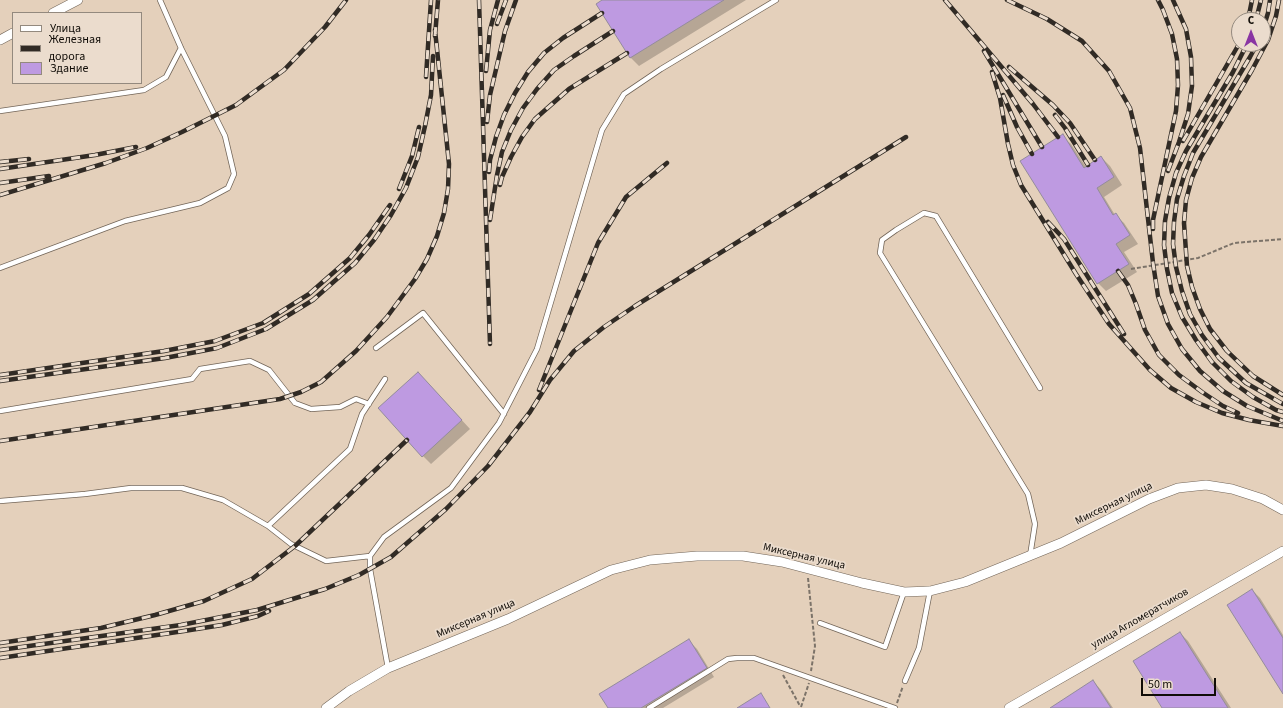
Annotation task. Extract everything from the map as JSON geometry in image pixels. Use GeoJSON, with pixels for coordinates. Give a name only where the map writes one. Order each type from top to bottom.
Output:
{"type":"FeatureCollection","features":[{"type":"Feature","properties":{"kind":"street"},"geometry":{"type":"LineString","coordinates":[[55,12],[78,0]]}},
{"type":"Feature","properties":{"kind":"street"},"geometry":{"type":"LineString","coordinates":[[0,40],[12,34]]}},
{"type":"Feature","properties":{"kind":"street","name":"Миксерная улица"},"geometry":{"type":"LineString","coordinates":[[326,708],[349,691],[388,668],[508,619],[611,570],[650,560],[697,556],[743,556],[782,562],[862,583],[904,592],[930,591],[965,582],[1030,556],[1061,543],[1149,499],[1178,488],[1206,485],[1232,489],[1263,499],[1283,510]]}},
{"type":"Feature","properties":{"kind":"street","name":"улица Агломератчиков"},"geometry":{"type":"LineString","coordinates":[[1009,708],[1283,551]]}},
{"type":"Feature","properties":{"kind":"lane"},"geometry":{"type":"LineString","coordinates":[[0,268],[125,221],[200,203],[228,188],[234,174],[225,136],[181,48],[160,0]]}},
{"type":"Feature","properties":{"kind":"lane"},"geometry":{"type":"LineString","coordinates":[[388,668],[370,569],[370,556],[384,537],[451,488],[504,414],[537,349],[602,130],[624,94],[661,69],[776,0]]}},
{"type":"Feature","properties":{"kind":"lane"},"geometry":{"type":"LineString","coordinates":[[0,110],[144,90],[166,77],[181,48]]}},
{"type":"Feature","properties":{"kind":"lane"},"geometry":{"type":"LineString","coordinates":[[1030,556],[1035,524],[1028,494],[880,253],[882,240],[924,213],[936,216],[1040,388]]}},
{"type":"Feature","properties":{"kind":"lane"},"geometry":{"type":"LineString","coordinates":[[376,348],[423,313],[504,414]]}},
{"type":"Feature","properties":{"kind":"lane"},"geometry":{"type":"LineString","coordinates":[[0,411],[192,378],[200,369],[250,361],[270,370],[295,403],[306,407],[312,409],[340,407],[356,399],[369,404]]}},
{"type":"Feature","properties":{"kind":"lane"},"geometry":{"type":"LineString","coordinates":[[268,526],[350,449],[362,414],[385,379]]}},
{"type":"Feature","properties":{"kind":"lane"},"geometry":{"type":"LineString","coordinates":[[0,501],[85,494],[131,488],[182,488],[224,500],[268,526],[291,544],[326,561],[370,556]]}},
{"type":"Feature","properties":{"kind":"lane"},"geometry":{"type":"LineString","coordinates":[[905,681],[918,648],[930,591]]}},
{"type":"Feature","properties":{"kind":"lane"},"geometry":{"type":"LineString","coordinates":[[820,623],[886,647],[904,592]]}},
{"type":"Feature","properties":{"kind":"lane"},"geometry":{"type":"LineString","coordinates":[[649,708],[728,659],[737,658],[754,658],[895,708]]}},
{"type":"Feature","properties":{"kind":"path"},"geometry":{"type":"LineString","coordinates":[[1131,269],[1198,258],[1234,243],[1283,239]]}},
{"type":"Feature","properties":{"kind":"path"},"geometry":{"type":"LineString","coordinates":[[801,707],[810,678],[815,646],[807,580],[816,555]]}},
{"type":"Feature","properties":{"kind":"path"},"geometry":{"type":"LineString","coordinates":[[782,674],[801,707]]}},
{"type":"Feature","properties":{"kind":"path"},"geometry":{"type":"LineString","coordinates":[[895,708],[905,681]]}},
{"type":"Feature","properties":{"kind":"shaded area"},"geometry":{"type":"Polygon","coordinates":[[[0,0],[1283,0],[1283,708],[0,708],[0,0]]]}},
{"type":"Feature","properties":{"kind":"building"},"geometry":{"type":"Polygon","coordinates":[[[602,0],[724,0],[630,58],[596,4],[602,0]]]}},
{"type":"Feature","properties":{"kind":"building"},"geometry":{"type":"Polygon","coordinates":[[[1063,134],[1084,168],[1101,156],[1114,177],[1097,188],[1113,215],[1116,213],[1130,235],[1116,244],[1129,264],[1097,284],[1020,161],[1063,134]]]}},
{"type":"Feature","properties":{"kind":"building"},"geometry":{"type":"Polygon","coordinates":[[[418,372],[462,420],[422,457],[378,408],[418,372]]]}},
{"type":"Feature","properties":{"kind":"building"},"geometry":{"type":"Polygon","coordinates":[[[1252,589],[1283,638],[1283,694],[1227,605],[1252,589]]]}},
{"type":"Feature","properties":{"kind":"building"},"geometry":{"type":"Polygon","coordinates":[[[1180,632],[1228,708],[1162,708],[1133,661],[1180,632]]]}},
{"type":"Feature","properties":{"kind":"building"},"geometry":{"type":"Polygon","coordinates":[[[689,639],[707,668],[641,708],[608,708],[599,694],[689,639]]]}},
{"type":"Feature","properties":{"kind":"building"},"geometry":{"type":"Polygon","coordinates":[[[1093,680],[1111,708],[1050,708],[1093,680]]]}},
{"type":"Feature","properties":{"kind":"building"},"geometry":{"type":"Polygon","coordinates":[[[761,693],[770,708],[737,708],[761,693]]]}},
{"type":"Feature","properties":{"kind":"railway"},"geometry":{"type":"LineString","coordinates":[[0,195],[106,163],[147,148],[236,105],[284,70],[325,27],[346,0]]}},
{"type":"Feature","properties":{"kind":"railway"},"geometry":{"type":"LineString","coordinates":[[426,77],[431,0]]}},
{"type":"Feature","properties":{"kind":"railway"},"geometry":{"type":"LineString","coordinates":[[435,36],[438,0]]}},
{"type":"Feature","properties":{"kind":"railway"},"geometry":{"type":"LineString","coordinates":[[479,0],[490,344]]}},
{"type":"Feature","properties":{"kind":"railway"},"geometry":{"type":"LineString","coordinates":[[486,71],[490,30],[498,0]]}},
{"type":"Feature","properties":{"kind":"railway"},"geometry":{"type":"LineString","coordinates":[[497,24],[506,0]]}},
{"type":"Feature","properties":{"kind":"railway"},"geometry":{"type":"LineString","coordinates":[[487,122],[490,95],[505,31],[516,0]]}},
{"type":"Feature","properties":{"kind":"railway"},"geometry":{"type":"LineString","coordinates":[[945,0],[1033,104],[1058,137]]}},
{"type":"Feature","properties":{"kind":"railway"},"geometry":{"type":"LineString","coordinates":[[1007,0],[1047,19],[1082,41],[1109,71],[1130,108],[1140,148],[1158,296],[1168,324],[1182,349],[1200,371],[1223,391],[1247,406],[1283,421]]}},
{"type":"Feature","properties":{"kind":"railway"},"geometry":{"type":"LineString","coordinates":[[1153,229],[1153,220],[1176,111],[1178,85],[1177,59],[1172,34],[1158,0]]}},
{"type":"Feature","properties":{"kind":"railway"},"geometry":{"type":"LineString","coordinates":[[1168,171],[1188,114],[1192,86],[1191,57],[1186,29],[1173,0]]}},
{"type":"Feature","properties":{"kind":"railway"},"geometry":{"type":"LineString","coordinates":[[1250,12],[1252,0]]}},
{"type":"Feature","properties":{"kind":"railway"},"geometry":{"type":"LineString","coordinates":[[1258,12],[1261,0]]}},
{"type":"Feature","properties":{"kind":"railway"},"geometry":{"type":"LineString","coordinates":[[1268,12],[1270,0]]}},
{"type":"Feature","properties":{"kind":"railway"},"geometry":{"type":"LineString","coordinates":[[1279,0],[1276,16],[1268,40],[1201,157],[1192,178],[1186,200],[1184,223],[1187,266],[1192,287],[1200,309],[1210,329],[1227,351],[1253,376],[1283,395]]}},
{"type":"Feature","properties":{"kind":"railway"},"geometry":{"type":"LineString","coordinates":[[489,172],[490,160],[496,137],[504,115],[528,72],[544,53],[563,38],[602,13]]}},
{"type":"Feature","properties":{"kind":"railway"},"geometry":{"type":"LineString","coordinates":[[0,441],[280,399],[301,392],[321,382],[356,351],[387,317],[415,279],[427,259],[437,236],[444,213],[448,189],[449,164],[435,30]]}},
{"type":"Feature","properties":{"kind":"railway"},"geometry":{"type":"LineString","coordinates":[[490,220],[502,152],[511,130],[523,108],[554,70],[613,31]]}},
{"type":"Feature","properties":{"kind":"railway"},"geometry":{"type":"LineString","coordinates":[[984,51],[1042,147]]}},
{"type":"Feature","properties":{"kind":"railway"},"geometry":{"type":"LineString","coordinates":[[1183,141],[1234,52]]}},
{"type":"Feature","properties":{"kind":"railway"},"geometry":{"type":"LineString","coordinates":[[1243,52],[1233,72],[1186,151],[1176,173],[1169,198],[1165,221],[1164,245],[1172,293],[1182,317],[1196,340],[1212,362],[1231,381],[1253,397],[1276,410],[1283,412]]}},
{"type":"Feature","properties":{"kind":"railway"},"geometry":{"type":"LineString","coordinates":[[1253,52],[1193,153],[1177,199],[1173,244],[1176,267],[1182,291],[1190,314],[1202,335],[1219,358],[1246,383],[1283,404]]}},
{"type":"Feature","properties":{"kind":"railway"},"geometry":{"type":"LineString","coordinates":[[500,185],[511,157],[522,137],[535,119],[569,89],[627,53]]}},
{"type":"Feature","properties":{"kind":"railway"},"geometry":{"type":"LineString","coordinates":[[0,381],[165,358],[217,348],[266,329],[313,300],[355,263],[374,240],[391,215],[406,188],[418,157],[425,126],[431,95],[433,56]]}},
{"type":"Feature","properties":{"kind":"railway"},"geometry":{"type":"LineString","coordinates":[[1009,67],[1053,105],[1070,123],[1095,160]]}},
{"type":"Feature","properties":{"kind":"railway"},"geometry":{"type":"LineString","coordinates":[[992,72],[1000,98],[1013,165],[1021,185],[1109,324],[1150,370],[1171,388],[1196,402],[1222,413],[1249,420],[1283,426]]}},
{"type":"Feature","properties":{"kind":"railway"},"geometry":{"type":"LineString","coordinates":[[1003,95],[1017,127],[1032,154]]}},
{"type":"Feature","properties":{"kind":"railway"},"geometry":{"type":"LineString","coordinates":[[1055,115],[1088,165]]}},
{"type":"Feature","properties":{"kind":"railway"},"geometry":{"type":"LineString","coordinates":[[399,189],[412,156],[419,127]]}},
{"type":"Feature","properties":{"kind":"railway"},"geometry":{"type":"LineString","coordinates":[[0,650],[181,625],[257,610],[325,589],[359,575],[391,557],[446,509],[488,466],[530,412],[550,380],[574,351],[604,327],[635,306],[906,137]]}},
{"type":"Feature","properties":{"kind":"railway"},"geometry":{"type":"LineString","coordinates":[[0,169],[95,155],[136,147]]}},
{"type":"Feature","properties":{"kind":"railway"},"geometry":{"type":"LineString","coordinates":[[0,162],[29,159]]}},
{"type":"Feature","properties":{"kind":"railway"},"geometry":{"type":"LineString","coordinates":[[539,390],[598,243],[626,197],[667,163]]}},
{"type":"Feature","properties":{"kind":"railway"},"geometry":{"type":"LineString","coordinates":[[0,183],[49,176]]}},
{"type":"Feature","properties":{"kind":"railway"},"geometry":{"type":"LineString","coordinates":[[0,375],[164,351],[215,341],[263,323],[309,294],[350,258],[369,235],[390,205]]}},
{"type":"Feature","properties":{"kind":"railway"},"geometry":{"type":"LineString","coordinates":[[1048,222],[1064,239],[1124,334]]}},
{"type":"Feature","properties":{"kind":"railway"},"geometry":{"type":"LineString","coordinates":[[1118,271],[1128,285],[1145,330],[1159,355],[1179,375],[1202,392],[1223,406],[1238,413]]}},
{"type":"Feature","properties":{"kind":"railway"},"geometry":{"type":"LineString","coordinates":[[0,643],[101,628],[155,615],[204,601],[252,579],[295,546],[407,440]]}},
{"type":"Feature","properties":{"kind":"railway"},"geometry":{"type":"LineString","coordinates":[[0,658],[222,625],[258,616],[269,611]]}}]}
